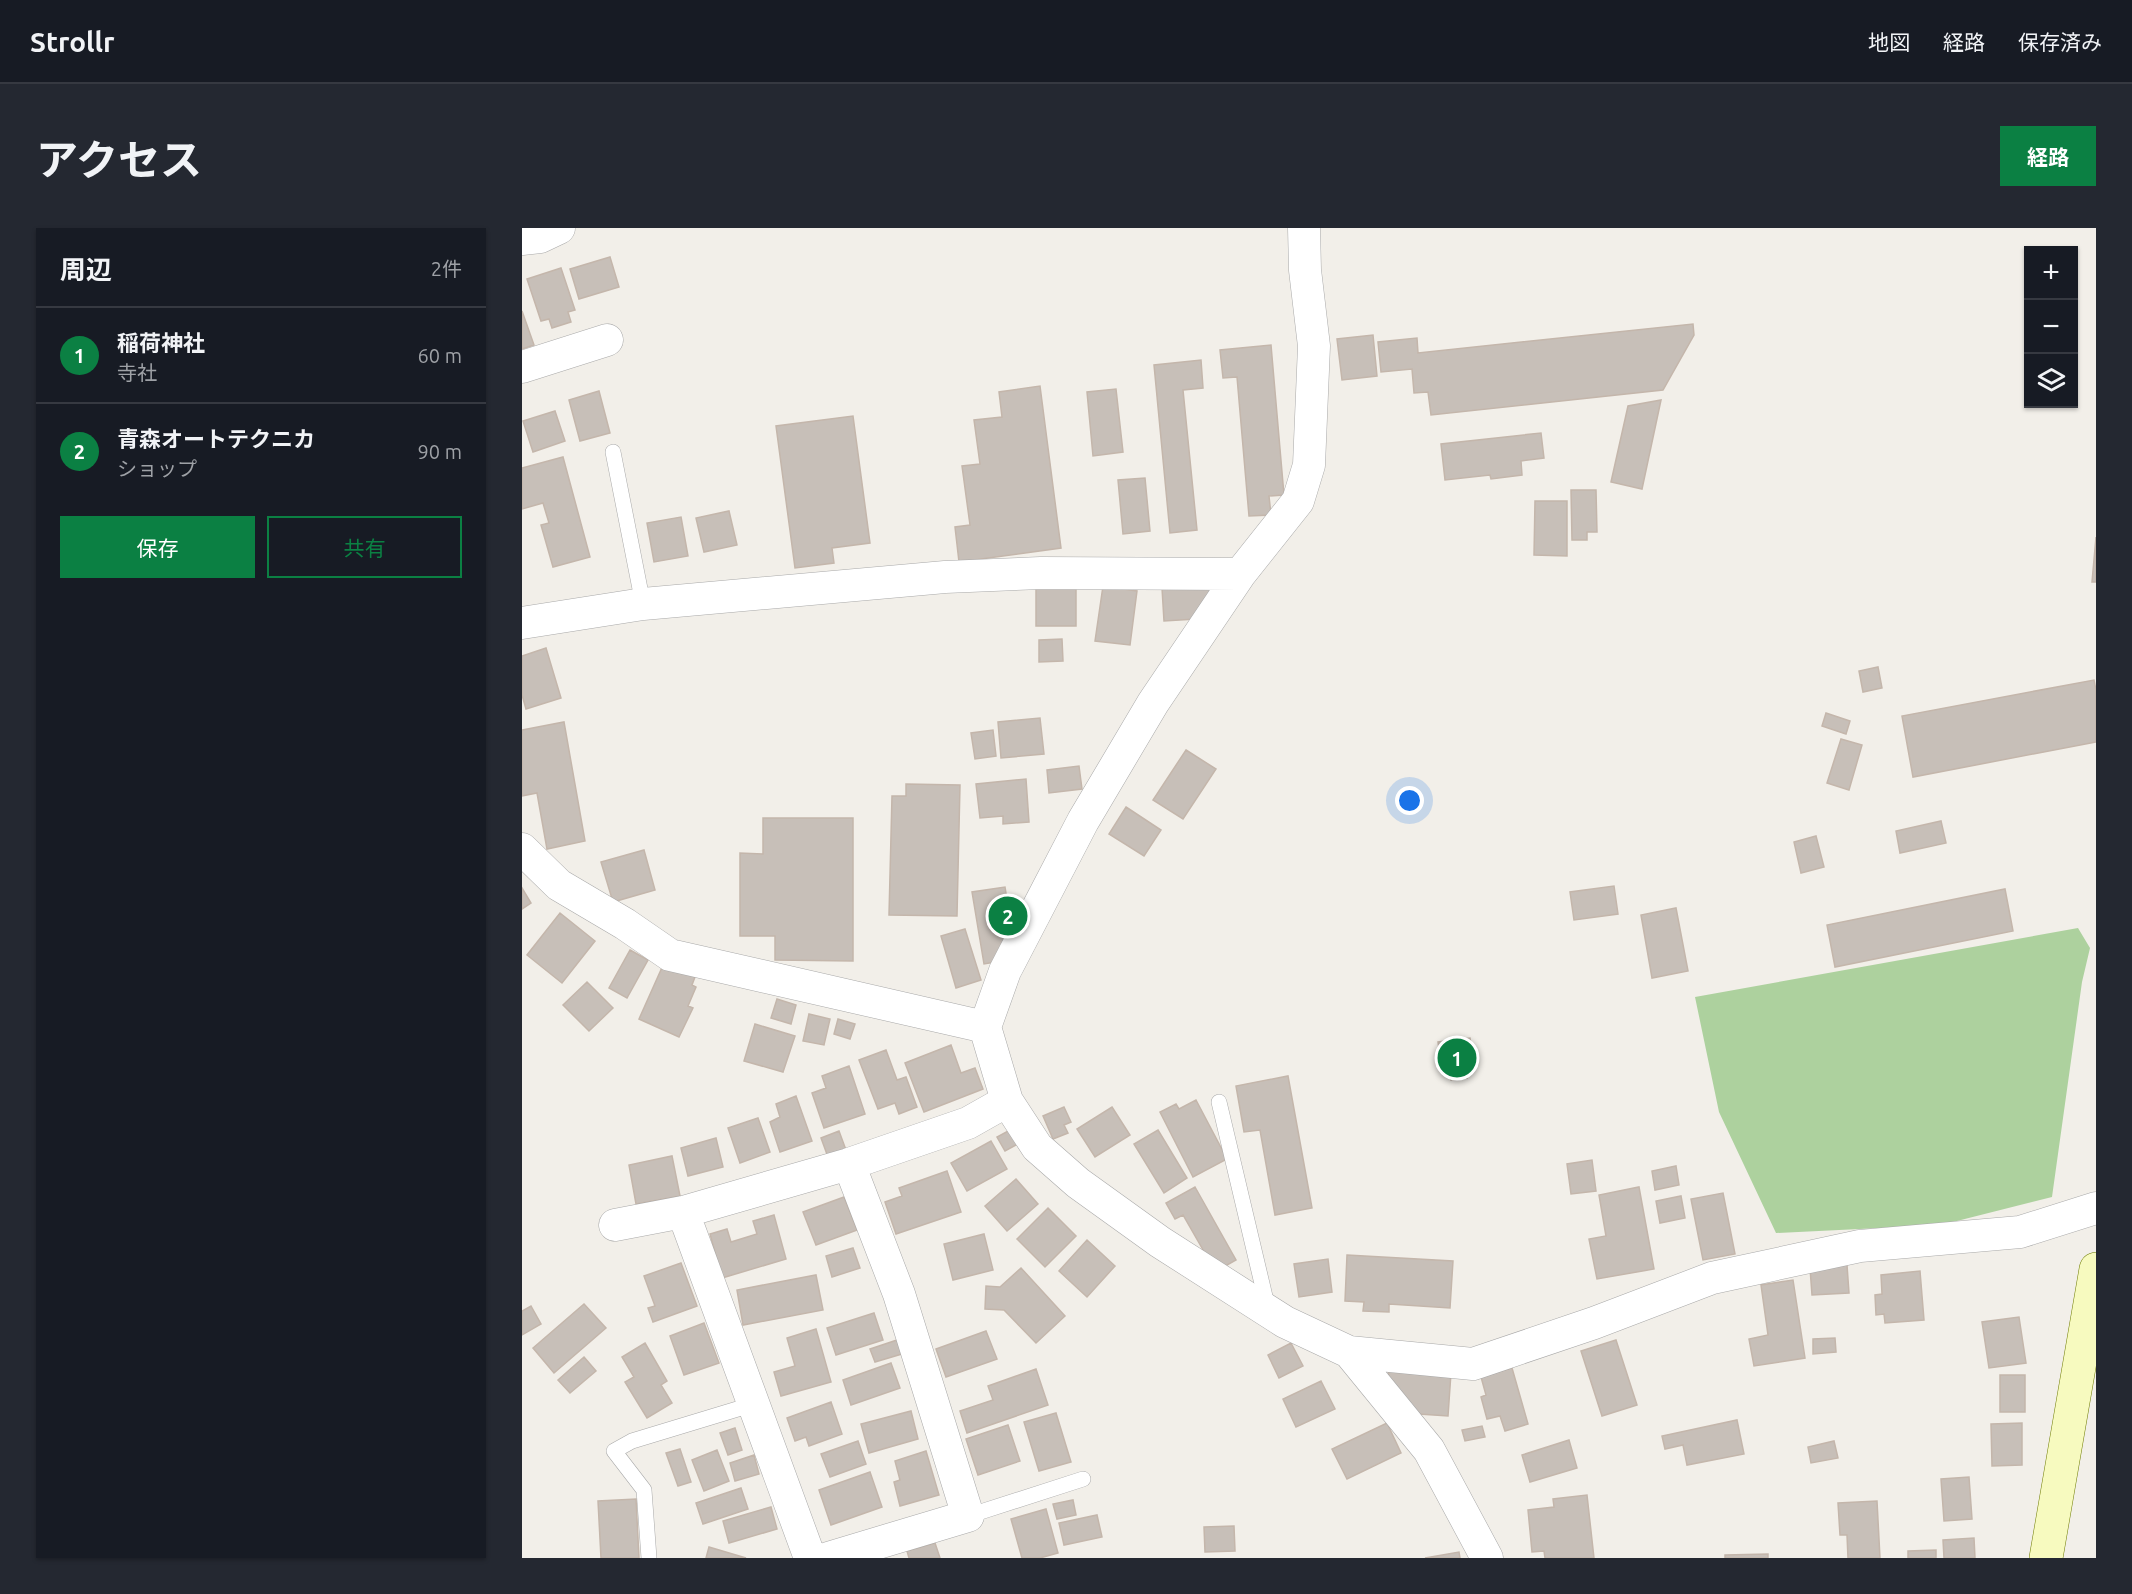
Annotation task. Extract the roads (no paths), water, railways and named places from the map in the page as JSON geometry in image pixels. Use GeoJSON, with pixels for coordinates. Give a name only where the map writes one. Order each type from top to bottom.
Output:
{"type":"FeatureCollection","features":[{"type":"Feature","properties":{"kind":"street"},"geometry":{"type":"LineString","coordinates":[[522,239],[540,237],[559,228]]}},
{"type":"Feature","properties":{"kind":"street"},"geometry":{"type":"LineString","coordinates":[[1304,228],[1305,270],[1314,346],[1309,465],[1298,501],[1240,574],[1153,703],[1083,821],[1005,971],[985,1027],[1007,1101],[1037,1147],[1078,1183],[1161,1242],[1285,1322],[1349,1352],[1473,1364],[1594,1323],[1712,1278],[1860,1246],[2020,1232],[2096,1208]]}},
{"type":"Feature","properties":{"kind":"street"},"geometry":{"type":"LineString","coordinates":[[522,367],[606,340]]}},
{"type":"Feature","properties":{"kind":"street"},"geometry":{"type":"LineString","coordinates":[[522,623],[643,604],[945,577],[1041,573],[1240,574]]}},
{"type":"Feature","properties":{"kind":"street"},"geometry":{"type":"LineString","coordinates":[[522,849],[559,885],[625,924],[670,955],[985,1027]]}},
{"type":"Feature","properties":{"kind":"street"},"geometry":{"type":"LineString","coordinates":[[615,1225],[683,1212],[849,1164],[968,1123],[1007,1101]]}},
{"type":"Feature","properties":{"kind":"street"},"geometry":{"type":"LineString","coordinates":[[828,1558],[968,1516],[899,1294],[849,1164]]}},
{"type":"Feature","properties":{"kind":"street"},"geometry":{"type":"LineString","coordinates":[[683,1212],[810,1558]]}},
{"type":"Feature","properties":{"kind":"street"},"geometry":{"type":"LineString","coordinates":[[2046,1558],[2096,1269]]}},
{"type":"Feature","properties":{"kind":"street"},"geometry":{"type":"LineString","coordinates":[[1349,1352],[1430,1450],[1487,1558]]}},
{"type":"Feature","properties":{"kind":"lane"},"geometry":{"type":"LineString","coordinates":[[613,452],[643,604]]}},
{"type":"Feature","properties":{"kind":"lane"},"geometry":{"type":"LineString","coordinates":[[1219,1101],[1269,1312]]}},
{"type":"Feature","properties":{"kind":"lane"},"geometry":{"type":"LineString","coordinates":[[650,1558],[644,1490],[614,1452],[632,1441],[754,1404]]}},
{"type":"Feature","properties":{"kind":"lane"},"geometry":{"type":"LineString","coordinates":[[968,1516],[1083,1479]]}},
{"type":"Feature","properties":{"kind":"place","name":"青森オートテクニカ"},"geometry":{"type":"Point","coordinates":[1008,916]}},
{"type":"Feature","properties":{"kind":"place","name":"稲荷神社"},"geometry":{"type":"Point","coordinates":[1457,1058]}}]}
